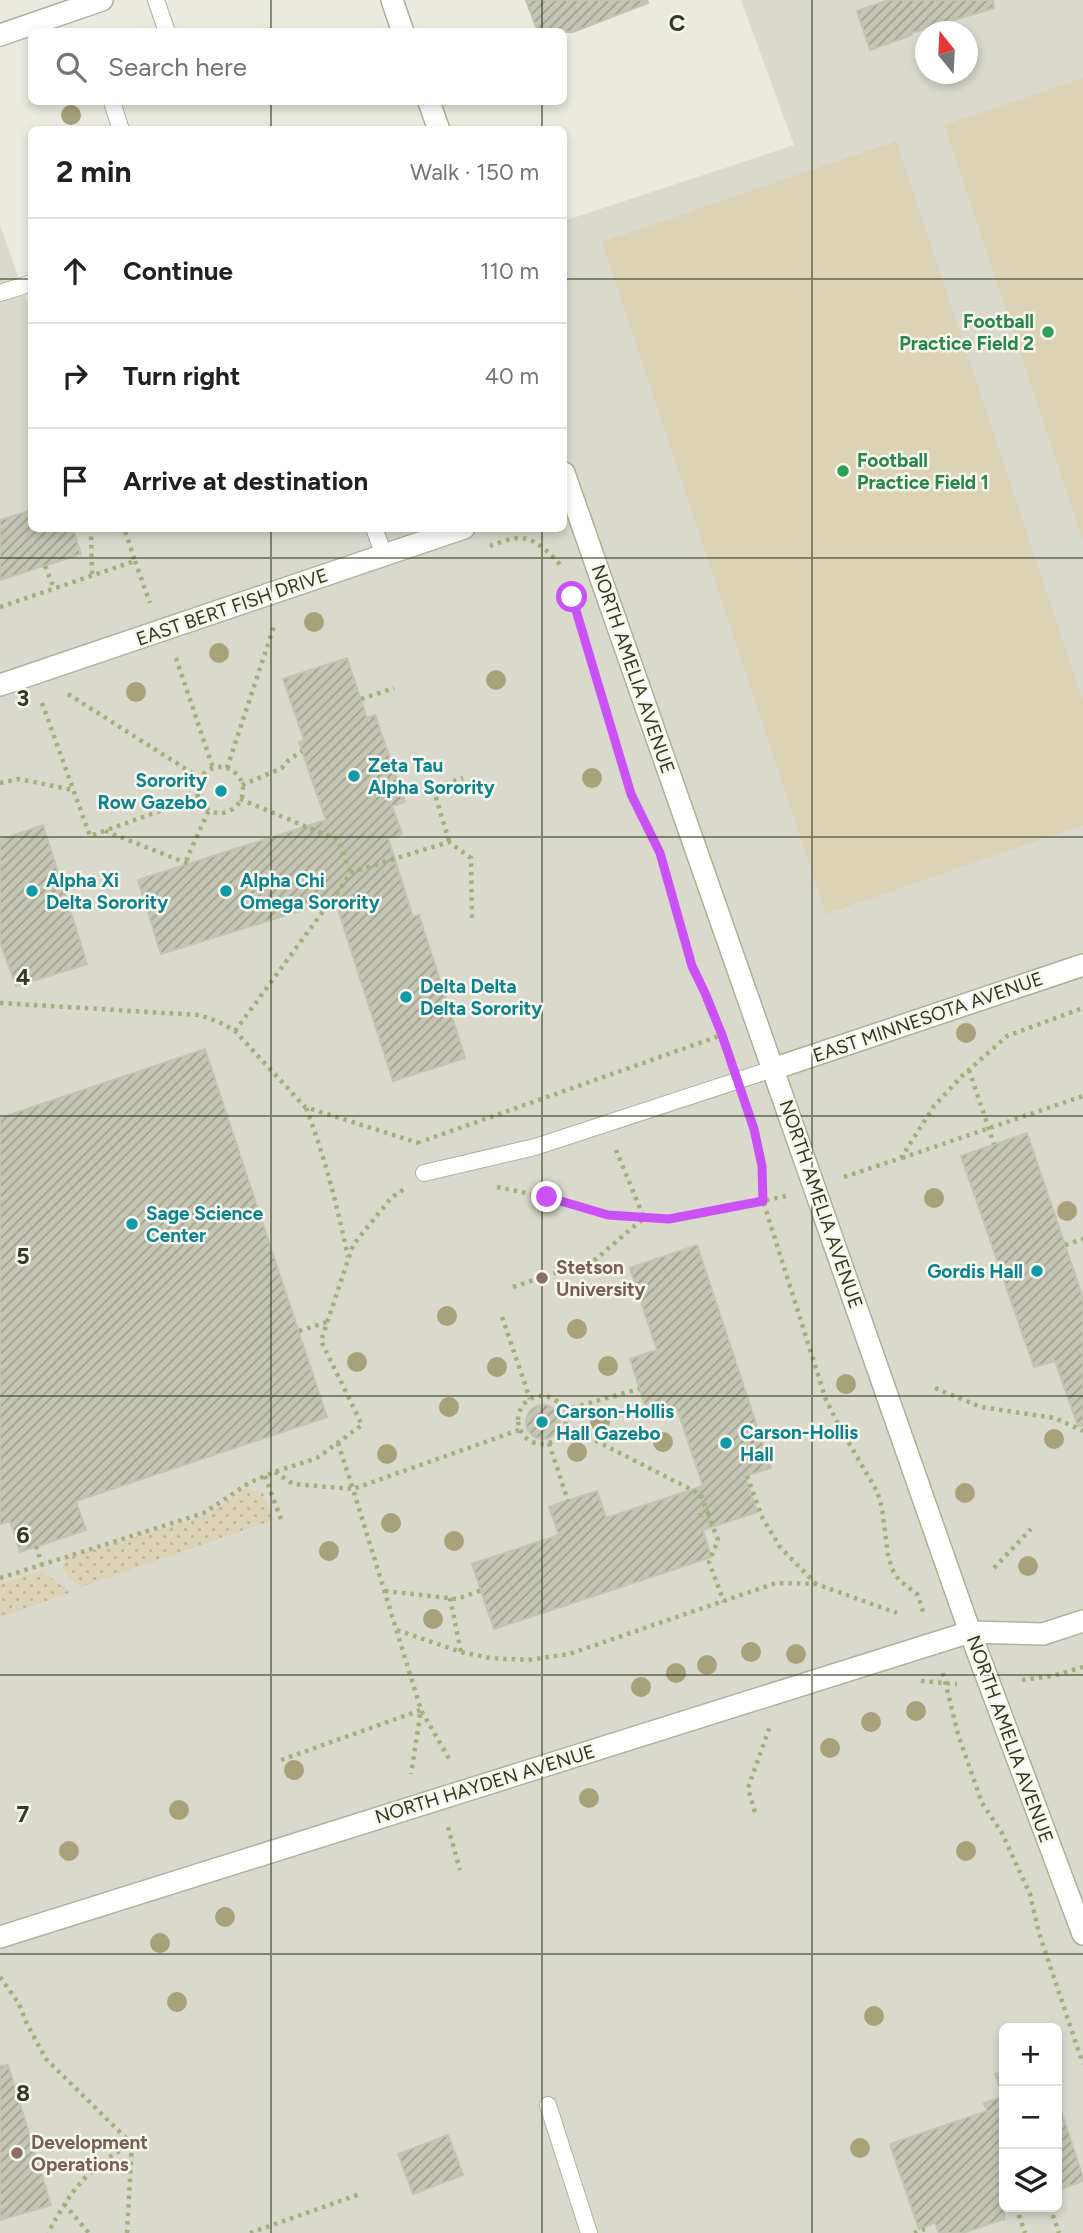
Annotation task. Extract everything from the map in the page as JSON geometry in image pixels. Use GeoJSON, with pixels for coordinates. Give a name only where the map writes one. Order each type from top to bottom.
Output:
{"type":"FeatureCollection","features":[{"type":"Feature","properties":{"kind":"street"},"geometry":{"type":"LineString","coordinates":[[0,35],[102,0]]}},
{"type":"Feature","properties":{"kind":"street"},"geometry":{"type":"LineString","coordinates":[[392,0],[402,28]]}},
{"type":"Feature","properties":{"kind":"street"},"geometry":{"type":"LineString","coordinates":[[430,105],[438,126]]}},
{"type":"Feature","properties":{"kind":"street","name":"NORTH AMELIA AVENUE"},"geometry":{"type":"LineString","coordinates":[[567,490],[774,1069],[970,1632],[1083,1934]]}},
{"type":"Feature","properties":{"kind":"street","name":"EAST BERT FISH DRIVE"},"geometry":{"type":"LineString","coordinates":[[0,685],[452,532]]}},
{"type":"Feature","properties":{"kind":"street","name":"EAST MINNESOTA AVENUE"},"geometry":{"type":"LineString","coordinates":[[774,1069],[1083,965]]}},
{"type":"Feature","properties":{"kind":"street","name":"NORTH HAYDEN AVENUE"},"geometry":{"type":"LineString","coordinates":[[0,1937],[970,1632],[1043,1634],[1083,1621]]}},
{"type":"Feature","properties":{"kind":"lane"},"geometry":{"type":"LineString","coordinates":[[156,0],[166,28]]}},
{"type":"Feature","properties":{"kind":"lane"},"geometry":{"type":"LineString","coordinates":[[113,105],[120,126]]}},
{"type":"Feature","properties":{"kind":"lane"},"geometry":{"type":"LineString","coordinates":[[0,293],[28,284]]}},
{"type":"Feature","properties":{"kind":"lane"},"geometry":{"type":"LineString","coordinates":[[375,532],[384,555]]}},
{"type":"Feature","properties":{"kind":"lane"},"geometry":{"type":"LineString","coordinates":[[424,1173],[535,1147],[774,1069]]}},
{"type":"Feature","properties":{"kind":"lane"},"geometry":{"type":"LineString","coordinates":[[548,2105],[589,2233]]}},
{"type":"Feature","properties":{"kind":"path"},"geometry":{"type":"LineString","coordinates":[[91,532],[92,576]]}},
{"type":"Feature","properties":{"kind":"path"},"geometry":{"type":"LineString","coordinates":[[125,532],[150,604]]}},
{"type":"Feature","properties":{"kind":"path"},"geometry":{"type":"LineString","coordinates":[[479,549],[519,538],[536,543],[551,553],[565,570]]}},
{"type":"Feature","properties":{"kind":"path"},"geometry":{"type":"LineString","coordinates":[[0,607],[135,561]]}},
{"type":"Feature","properties":{"kind":"path"},"geometry":{"type":"LineString","coordinates":[[45,566],[54,589]]}},
{"type":"Feature","properties":{"kind":"path"},"geometry":{"type":"LineString","coordinates":[[492,1186],[547,1197],[608,1215],[644,1218],[669,1219],[763,1201],[762,1166],[739,1080],[692,966],[660,853],[631,794],[576,610]]}},
{"type":"Feature","properties":{"kind":"path"},"geometry":{"type":"LineString","coordinates":[[227,768],[274,625]]}},
{"type":"Feature","properties":{"kind":"path"},"geometry":{"type":"LineString","coordinates":[[172,647],[213,768]]}},
{"type":"Feature","properties":{"kind":"path"},"geometry":{"type":"LineString","coordinates":[[361,699],[394,688]]}},
{"type":"Feature","properties":{"kind":"path"},"geometry":{"type":"LineString","coordinates":[[38,692],[90,836],[199,797]]}},
{"type":"Feature","properties":{"kind":"path"},"geometry":{"type":"LineString","coordinates":[[68,693],[200,778]]}},
{"type":"Feature","properties":{"kind":"path"},"geometry":{"type":"LineString","coordinates":[[242,785],[282,768],[303,751]]}},
{"type":"Feature","properties":{"kind":"path"},"geometry":{"type":"LineString","coordinates":[[213,768],[227,768],[239,778],[242,785],[240,799],[237,805],[224,812],[209,810],[201,802],[197,791],[200,778],[213,768]]}},
{"type":"Feature","properties":{"kind":"path"},"geometry":{"type":"LineString","coordinates":[[463,778],[433,788],[449,842],[471,858],[472,918]]}},
{"type":"Feature","properties":{"kind":"path"},"geometry":{"type":"LineString","coordinates":[[0,783],[19,779],[74,790]]}},
{"type":"Feature","properties":{"kind":"path"},"geometry":{"type":"LineString","coordinates":[[240,799],[338,840],[351,874]]}},
{"type":"Feature","properties":{"kind":"path"},"geometry":{"type":"LineString","coordinates":[[104,831],[189,864],[187,858],[209,810]]}},
{"type":"Feature","properties":{"kind":"path"},"geometry":{"type":"LineString","coordinates":[[235,1031],[351,874],[449,842]]}},
{"type":"Feature","properties":{"kind":"path"},"geometry":{"type":"LineString","coordinates":[[0,1003],[198,1015],[235,1031],[305,1107],[331,1182],[348,1259]]}},
{"type":"Feature","properties":{"kind":"path"},"geometry":{"type":"LineString","coordinates":[[305,1107],[419,1143],[722,1035]]}},
{"type":"Feature","properties":{"kind":"path"},"geometry":{"type":"LineString","coordinates":[[969,1070],[994,1144]]}},
{"type":"Feature","properties":{"kind":"path"},"geometry":{"type":"LineString","coordinates":[[901,1158],[1083,1096]]}},
{"type":"Feature","properties":{"kind":"path"},"geometry":{"type":"LineString","coordinates":[[0,1578],[204,1513],[249,1483],[317,1458],[362,1425],[321,1341],[353,1245],[391,1198],[424,1173],[419,1143]]}},
{"type":"Feature","properties":{"kind":"path"},"geometry":{"type":"LineString","coordinates":[[613,1143],[644,1218]]}},
{"type":"Feature","properties":{"kind":"path"},"geometry":{"type":"LineString","coordinates":[[513,1287],[596,1259],[644,1218]]}},
{"type":"Feature","properties":{"kind":"path"},"geometry":{"type":"LineString","coordinates":[[1065,1245],[1083,1239]]}},
{"type":"Feature","properties":{"kind":"path"},"geometry":{"type":"LineString","coordinates":[[502,1317],[530,1399]]}},
{"type":"Feature","properties":{"kind":"path"},"geometry":{"type":"LineString","coordinates":[[299,1331],[327,1322]]}},
{"type":"Feature","properties":{"kind":"path"},"geometry":{"type":"LineString","coordinates":[[935,1388],[981,1407],[1055,1418],[1083,1431]]}},
{"type":"Feature","properties":{"kind":"path"},"geometry":{"type":"LineString","coordinates":[[564,1410],[639,1389]]}},
{"type":"Feature","properties":{"kind":"path"},"geometry":{"type":"LineString","coordinates":[[538,1396],[553,1399],[560,1403],[564,1410],[566,1418],[562,1433],[549,1443],[528,1440],[519,1430],[520,1409],[530,1399],[538,1396]]}},
{"type":"Feature","properties":{"kind":"path"},"geometry":{"type":"LineString","coordinates":[[565,1425],[700,1494],[718,1540],[709,1562],[724,1602]]}},
{"type":"Feature","properties":{"kind":"path"},"geometry":{"type":"LineString","coordinates":[[274,1472],[293,1484],[353,1489],[519,1430]]}},
{"type":"Feature","properties":{"kind":"path"},"geometry":{"type":"LineString","coordinates":[[338,1443],[421,1710],[453,1766]]}},
{"type":"Feature","properties":{"kind":"path"},"geometry":{"type":"LineString","coordinates":[[549,1443],[568,1501]]}},
{"type":"Feature","properties":{"kind":"path"},"geometry":{"type":"LineString","coordinates":[[265,1476],[282,1522]]}},
{"type":"Feature","properties":{"kind":"path"},"geometry":{"type":"LineString","coordinates":[[747,1476],[762,1517],[780,1546],[816,1584]]}},
{"type":"Feature","properties":{"kind":"path"},"geometry":{"type":"LineString","coordinates":[[698,1516],[708,1513]]}},
{"type":"Feature","properties":{"kind":"path"},"geometry":{"type":"LineString","coordinates":[[994,1568],[1031,1529]]}},
{"type":"Feature","properties":{"kind":"path"},"geometry":{"type":"LineString","coordinates":[[36,1546],[43,1565]]}},
{"type":"Feature","properties":{"kind":"path"},"geometry":{"type":"LineString","coordinates":[[397,1630],[461,1652],[490,1658],[528,1660],[569,1654],[776,1583],[816,1584],[897,1613]]}},
{"type":"Feature","properties":{"kind":"path"},"geometry":{"type":"LineString","coordinates":[[385,1591],[457,1599],[481,1590]]}},
{"type":"Feature","properties":{"kind":"path"},"geometry":{"type":"LineString","coordinates":[[450,1598],[461,1652]]}},
{"type":"Feature","properties":{"kind":"path"},"geometry":{"type":"LineString","coordinates":[[281,1760],[421,1710]]}},
{"type":"Feature","properties":{"kind":"path"},"geometry":{"type":"LineString","coordinates":[[409,1782],[421,1710]]}},
{"type":"Feature","properties":{"kind":"path"},"geometry":{"type":"LineString","coordinates":[[755,1812],[748,1788],[772,1721]]}},
{"type":"Feature","properties":{"kind":"path"},"geometry":{"type":"LineString","coordinates":[[446,1822],[460,1870]]}},
{"type":"Feature","properties":{"kind":"path"},"geometry":{"type":"LineString","coordinates":[[0,1977],[18,2002],[46,2059],[132,2144],[127,2233]]}},
{"type":"Feature","properties":{"kind":"path"},"geometry":{"type":"LineString","coordinates":[[48,2233],[64,2204],[86,2175],[108,2156],[132,2144]]}},
{"type":"Feature","properties":{"kind":"path"},"geometry":{"type":"LineString","coordinates":[[250,2233],[360,2194]]}},
{"type":"Feature","properties":{"kind":"path"},"geometry":{"type":"LineString","coordinates":[[64,2204],[89,2233]]}},
{"type":"Feature","properties":{"kind":"path"},"geometry":{"type":"LineString","coordinates":[[1018,2212],[1025,2233]]}},
{"type":"Feature","properties":{"kind":"path"},"geometry":{"type":"LineString","coordinates":[[1052,2212],[1059,2233]]}},
{"type":"Feature","properties":{"kind":"path"},"geometry":{"type":"LineString","coordinates":[[914,2233],[926,2230]]}},
{"type":"Feature","properties":{"kind":"shaded area","name":"Stetson University"},"geometry":{"type":"Polygon","coordinates":[[[741,0],[1083,0],[1083,2233],[0,2233],[0,225],[28,304],[28,532],[567,532],[567,220],[794,145],[741,0]]]}},
{"type":"Feature","properties":{"kind":"shaded area","name":"Football Practice Field 2"},"geometry":{"type":"Polygon","coordinates":[[[1083,78],[1083,540],[944,125],[1083,78]]]}},
{"type":"Feature","properties":{"kind":"shaded area","name":"Football Practice Field 1"},"geometry":{"type":"Polygon","coordinates":[[[896,141],[1083,701],[1083,825],[826,914],[602,242],[896,141]]]}},
{"type":"Feature","properties":{"kind":"shaded area"},"geometry":{"type":"Polygon","coordinates":[[[245,1489],[263,1493],[274,1520],[81,1587],[67,1576],[63,1566],[66,1558],[206,1516],[245,1489]]]}},
{"type":"Feature","properties":{"kind":"shaded area"},"geometry":{"type":"Polygon","coordinates":[[[41,1571],[71,1592],[0,1618],[0,1584],[41,1571]]]}},
{"type":"Feature","properties":{"kind":"building"},"geometry":{"type":"Polygon","coordinates":[[[526,0],[647,0],[648,3],[573,32],[567,32],[567,28],[536,28],[526,0]]]}},
{"type":"Feature","properties":{"kind":"building"},"geometry":{"type":"Polygon","coordinates":[[[889,0],[993,0],[994,8],[951,21],[915,21],[915,32],[912,35],[870,50],[857,11],[889,0]]]}},
{"type":"Feature","properties":{"kind":"building"},"geometry":{"type":"Polygon","coordinates":[[[28,511],[28,532],[74,532],[81,554],[0,580],[0,520],[28,511]]]}},
{"type":"Feature","properties":{"kind":"building"},"geometry":{"type":"Polygon","coordinates":[[[347,658],[367,718],[375,715],[405,802],[392,806],[402,834],[388,838],[413,917],[419,915],[465,1058],[393,1081],[335,900],[161,954],[138,880],[326,820],[299,742],[304,740],[283,679],[347,658]]]}},
{"type":"Feature","properties":{"kind":"building","name":"Alpha Xi Delta Sorority"},"geometry":{"type":"Polygon","coordinates":[[[43,825],[87,964],[16,986],[0,942],[0,840],[43,825]]]}},
{"type":"Feature","properties":{"kind":"building","name":"Sage Science Center"},"geometry":{"type":"Polygon","coordinates":[[[205,1049],[327,1417],[76,1501],[86,1530],[20,1552],[10,1521],[0,1524],[0,1118],[205,1049]]]}},
{"type":"Feature","properties":{"kind":"building","name":"Gordis Hall"},"geometry":{"type":"Polygon","coordinates":[[[1027,1133],[1083,1298],[1083,1425],[1078,1426],[1055,1361],[1034,1367],[961,1156],[1027,1133]]]}},
{"type":"Feature","properties":{"kind":"building","name":"Carson-Hollis Hall"},"geometry":{"type":"Polygon","coordinates":[[[697,1245],[771,1468],[745,1476],[757,1512],[703,1530],[711,1557],[494,1629],[472,1564],[559,1535],[549,1507],[597,1491],[606,1518],[703,1486],[677,1409],[649,1418],[630,1359],[657,1350],[630,1268],[697,1245]]]}},
{"type":"Feature","properties":{"kind":"building","name":"Carson-Hollis Hall Gazebo"},"geometry":{"type":"Polygon","coordinates":[[[543,1405],[555,1410],[560,1422],[555,1434],[543,1439],[531,1434],[526,1422],[531,1410],[543,1405]]]}},
{"type":"Feature","properties":{"kind":"building","name":"Development Operations"},"geometry":{"type":"Polygon","coordinates":[[[8,2065],[51,2205],[0,2220],[0,2066],[8,2065]]]}},
{"type":"Feature","properties":{"kind":"building"},"geometry":{"type":"Polygon","coordinates":[[[999,2098],[999,2212],[1004,2212],[1004,2219],[963,2233],[939,2233],[935,2223],[919,2229],[890,2144],[987,2111],[984,2103],[999,2098]]]}},
{"type":"Feature","properties":{"kind":"building"},"geometry":{"type":"Polygon","coordinates":[[[1062,2114],[1083,2177],[1083,2181],[1062,2188],[1062,2114]]]}},
{"type":"Feature","properties":{"kind":"building"},"geometry":{"type":"Polygon","coordinates":[[[448,2135],[463,2175],[413,2194],[398,2154],[448,2135]]]}},
{"type":"Feature","properties":{"kind":"place","name":"Football Practice Field 2"},"geometry":{"type":"Point","coordinates":[1048,332]}},
{"type":"Feature","properties":{"kind":"place","name":"Football Practice Field 1"},"geometry":{"type":"Point","coordinates":[843,471]}},
{"type":"Feature","properties":{"kind":"place","name":"Zeta Tau Alpha Sorority"},"geometry":{"type":"Point","coordinates":[354,776]}},
{"type":"Feature","properties":{"kind":"place","name":"Sorority Row Gazebo"},"geometry":{"type":"Point","coordinates":[221,791]}},
{"type":"Feature","properties":{"kind":"place","name":"Alpha Xi Delta Sorority"},"geometry":{"type":"Point","coordinates":[32,891]}},
{"type":"Feature","properties":{"kind":"place","name":"Alpha Chi Omega Sorority"},"geometry":{"type":"Point","coordinates":[226,891]}},
{"type":"Feature","properties":{"kind":"place","name":"Delta Delta Delta Sorority"},"geometry":{"type":"Point","coordinates":[406,997]}},
{"type":"Feature","properties":{"kind":"place","name":"Sage Science Center"},"geometry":{"type":"Point","coordinates":[132,1224]}},
{"type":"Feature","properties":{"kind":"place","name":"Gordis Hall"},"geometry":{"type":"Point","coordinates":[1037,1271]}},
{"type":"Feature","properties":{"kind":"place","name":"Stetson University"},"geometry":{"type":"Point","coordinates":[542,1278]}},
{"type":"Feature","properties":{"kind":"place","name":"Carson-Hollis Hall Gazebo"},"geometry":{"type":"Point","coordinates":[542,1422]}},
{"type":"Feature","properties":{"kind":"place","name":"Carson-Hollis Hall"},"geometry":{"type":"Point","coordinates":[726,1443]}},
{"type":"Feature","properties":{"kind":"place","name":"Development Operations"},"geometry":{"type":"Point","coordinates":[17,2153]}},
{"type":"Feature","properties":{"kind":"route"},"geometry":{"type":"LineString","coordinates":[[547,1197],[608,1215],[669,1219],[763,1201],[762,1166],[739,1080],[692,966],[660,853],[631,794],[572,597]]}}]}
